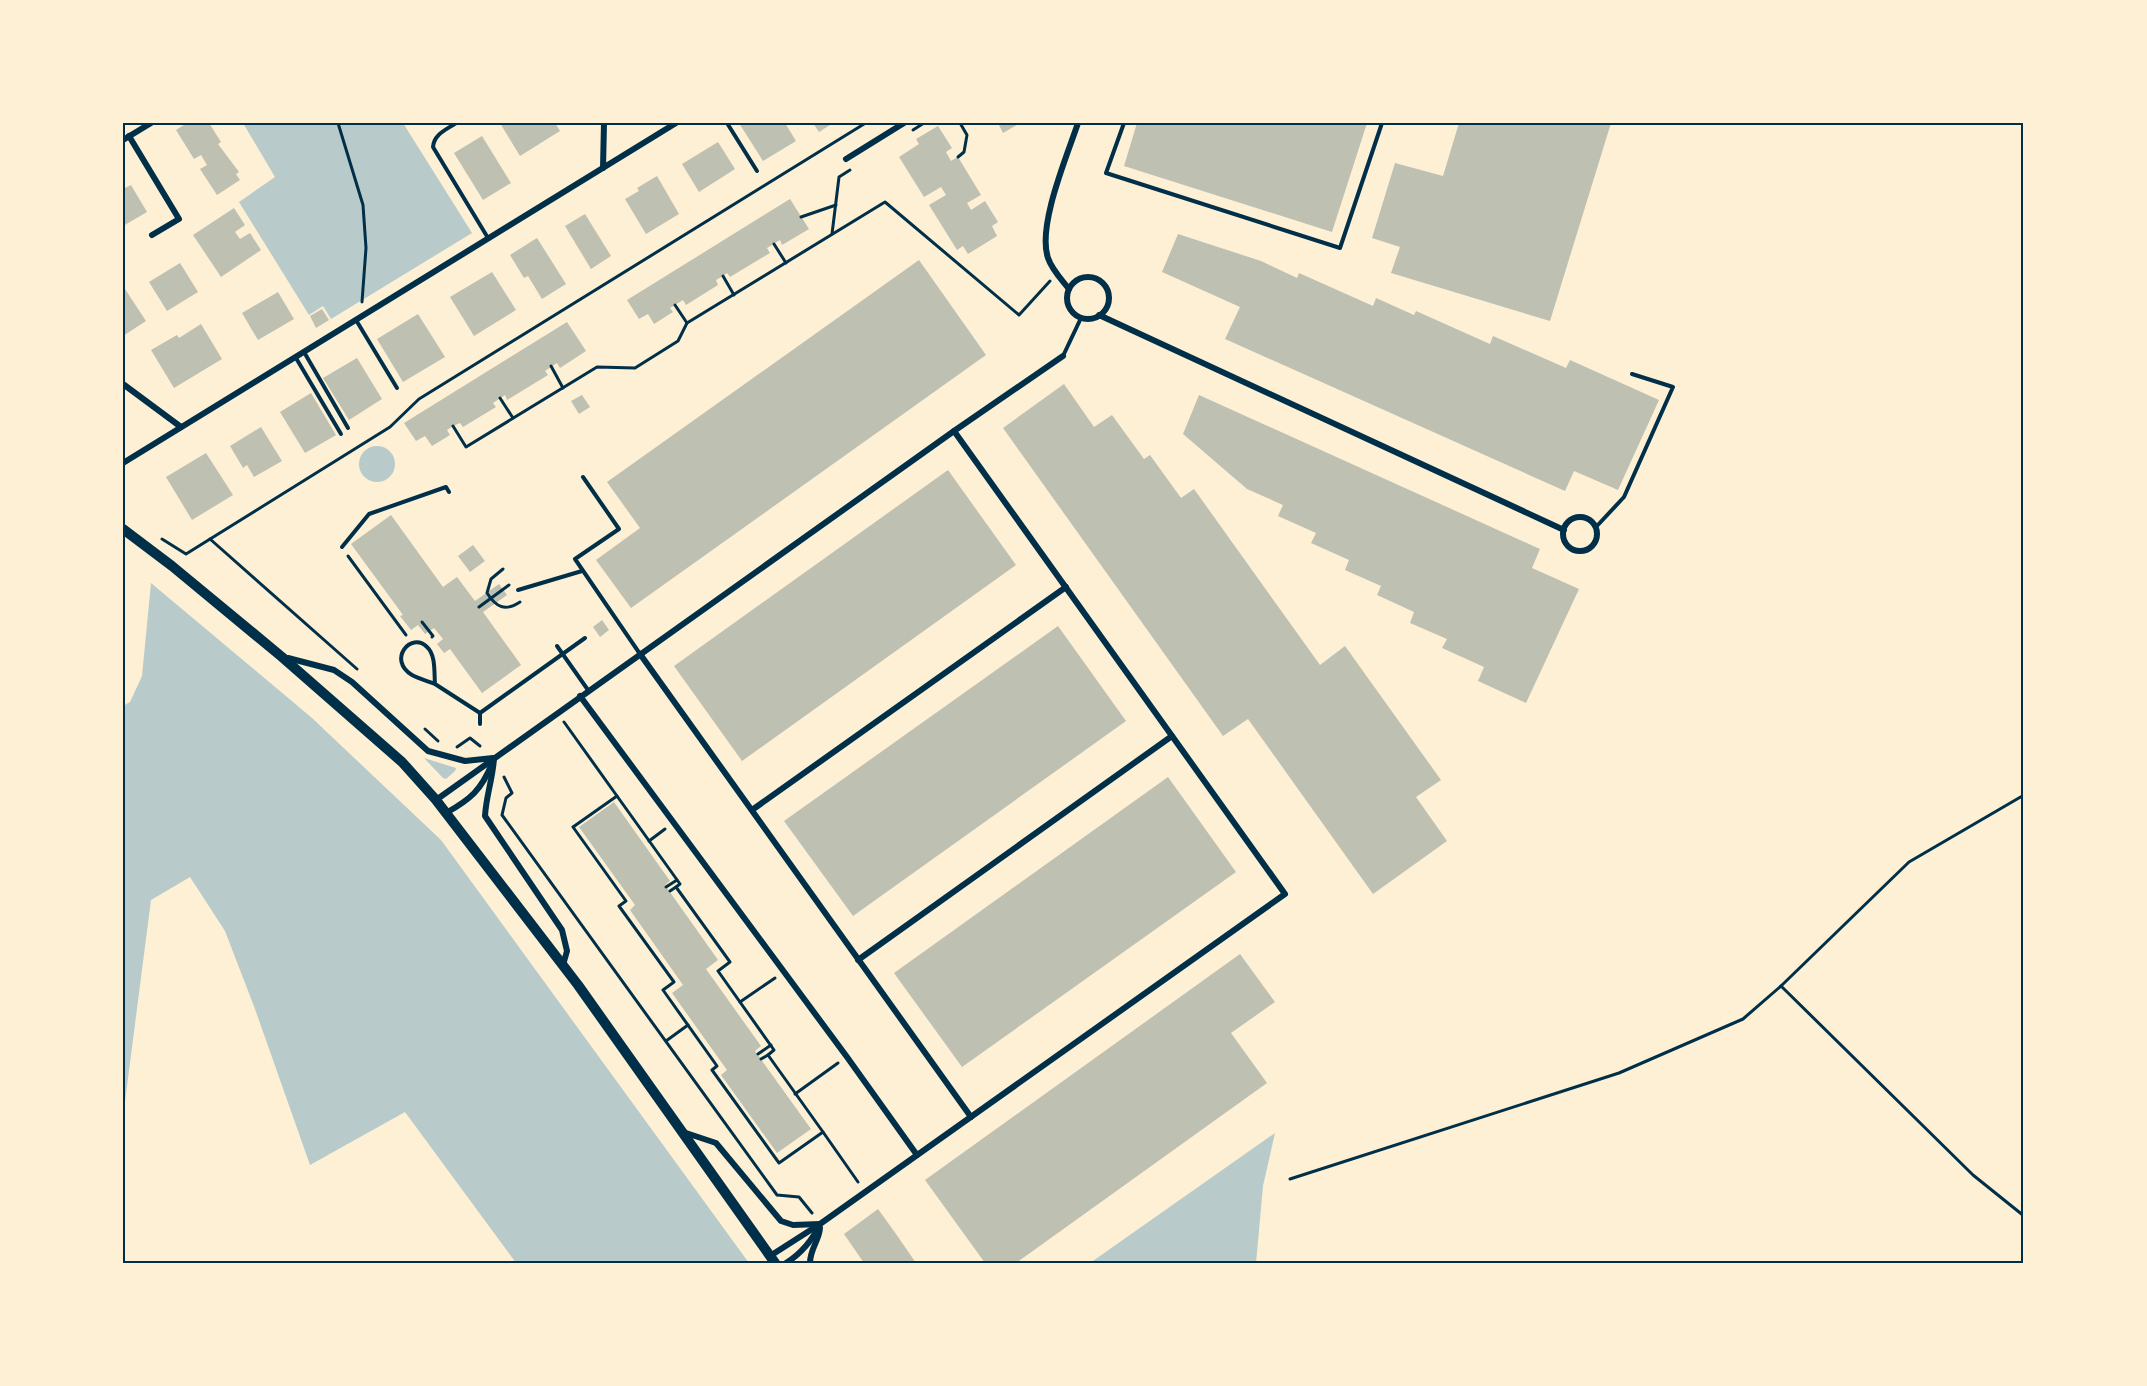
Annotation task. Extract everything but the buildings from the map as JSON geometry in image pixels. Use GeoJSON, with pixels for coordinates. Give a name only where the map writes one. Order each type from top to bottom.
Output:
{"type":"FeatureCollection","features":[{"type":"Feature","properties":{"kind":"main road"},"geometry":{"type":"LineString","coordinates":[[123,529],[172,566],[282,657],[402,762],[436,800],[563,966],[772,1260]]}},
{"type":"Feature","properties":{"kind":"street"},"geometry":{"type":"LineString","coordinates":[[151,123],[126,138],[179,219],[152,235]]}},
{"type":"Feature","properties":{"kind":"street"},"geometry":{"type":"LineString","coordinates":[[603,168],[604,123]]}},
{"type":"Feature","properties":{"kind":"street"},"geometry":{"type":"LineString","coordinates":[[123,463],[676,123]]}},
{"type":"Feature","properties":{"kind":"street"},"geometry":{"type":"LineString","coordinates":[[846,159],[904,123]]}},
{"type":"Feature","properties":{"kind":"street"},"geometry":{"type":"LineString","coordinates":[[1069,289],[1048,258],[1046,238],[1048,217],[1078,123]]}},
{"type":"Feature","properties":{"kind":"street"},"geometry":{"type":"LineString","coordinates":[[1092,278],[1104,285],[1108,298],[1107,304],[1099,315],[1087,319],[1081,318],[1067,303],[1069,289],[1078,279],[1092,278]]}},
{"type":"Feature","properties":{"kind":"street"},"geometry":{"type":"LineString","coordinates":[[1099,315],[1564,530]]}},
{"type":"Feature","properties":{"kind":"street"},"geometry":{"type":"LineString","coordinates":[[436,800],[588,690],[1063,356]]}},
{"type":"Feature","properties":{"kind":"street"},"geometry":{"type":"LineString","coordinates":[[123,384],[181,428]]}},
{"type":"Feature","properties":{"kind":"street"},"geometry":{"type":"LineString","coordinates":[[772,1260],[1285,894],[954,431]]}},
{"type":"Feature","properties":{"kind":"street"},"geometry":{"type":"LineString","coordinates":[[1579,517],[1589,520],[1596,528],[1595,543],[1587,550],[1576,551],[1564,541],[1564,530],[1569,521],[1579,517]]}},
{"type":"Feature","properties":{"kind":"street"},"geometry":{"type":"LineString","coordinates":[[752,810],[1066,587]]}},
{"type":"Feature","properties":{"kind":"street"},"geometry":{"type":"LineString","coordinates":[[640,654],[971,1117]]}},
{"type":"Feature","properties":{"kind":"street"},"geometry":{"type":"LineString","coordinates":[[282,657],[334,670],[352,682],[428,751],[465,761],[494,758]]}},
{"type":"Feature","properties":{"kind":"street"},"geometry":{"type":"LineString","coordinates":[[580,696],[917,1155]]}},
{"type":"Feature","properties":{"kind":"street"},"geometry":{"type":"LineString","coordinates":[[858,960],[1172,736]]}},
{"type":"Feature","properties":{"kind":"street"},"geometry":{"type":"LineString","coordinates":[[446,813],[465,802],[479,790],[494,758]]}},
{"type":"Feature","properties":{"kind":"street"},"geometry":{"type":"LineString","coordinates":[[494,758],[494,769],[485,801],[485,816],[562,930],[567,951],[563,966]]}},
{"type":"Feature","properties":{"kind":"street"},"geometry":{"type":"LineString","coordinates":[[682,1131],[716,1143],[781,1221],[793,1225],[820,1224]]}},
{"type":"Feature","properties":{"kind":"street"},"geometry":{"type":"LineString","coordinates":[[786,1263],[812,1240],[820,1224]]}},
{"type":"Feature","properties":{"kind":"street"},"geometry":{"type":"LineString","coordinates":[[810,1263],[811,1253],[819,1239],[820,1224]]}},
{"type":"Feature","properties":{"kind":"lane"},"geometry":{"type":"LineString","coordinates":[[456,123],[438,135],[434,140],[434,147],[488,238]]}},
{"type":"Feature","properties":{"kind":"lane"},"geometry":{"type":"LineString","coordinates":[[727,123],[757,171]]}},
{"type":"Feature","properties":{"kind":"lane"},"geometry":{"type":"LineString","coordinates":[[1124,123],[1106,173],[1340,248],[1382,123]]}},
{"type":"Feature","properties":{"kind":"lane"},"geometry":{"type":"LineString","coordinates":[[359,318],[397,388]]}},
{"type":"Feature","properties":{"kind":"lane"},"geometry":{"type":"LineString","coordinates":[[1063,356],[1081,318]]}},
{"type":"Feature","properties":{"kind":"lane"},"geometry":{"type":"LineString","coordinates":[[303,352],[348,428]]}},
{"type":"Feature","properties":{"kind":"lane"},"geometry":{"type":"LineString","coordinates":[[295,357],[340,434]]}},
{"type":"Feature","properties":{"kind":"lane"},"geometry":{"type":"LineString","coordinates":[[1596,528],[1624,497],[1673,387],[1632,374]]}},
{"type":"Feature","properties":{"kind":"lane"},"geometry":{"type":"LineString","coordinates":[[583,477],[619,529],[575,560],[640,654]]}},
{"type":"Feature","properties":{"kind":"lane"},"geometry":{"type":"LineString","coordinates":[[342,547],[369,514],[447,487],[449,492]]}},
{"type":"Feature","properties":{"kind":"lane"},"geometry":{"type":"LineString","coordinates":[[518,590],[582,570]]}},
{"type":"Feature","properties":{"kind":"lane"},"geometry":{"type":"LineString","coordinates":[[480,713],[585,638]]}},
{"type":"Feature","properties":{"kind":"lane"},"geometry":{"type":"LineString","coordinates":[[435,684],[431,654],[427,647],[420,643],[412,643],[401,655],[401,663],[413,675],[435,684],[480,713]]}},
{"type":"Feature","properties":{"kind":"lane"},"geometry":{"type":"LineString","coordinates":[[557,646],[588,690]]}},
{"type":"Feature","properties":{"kind":"lane"},"geometry":{"type":"LineString","coordinates":[[480,713],[480,724]]}},
{"type":"Feature","properties":{"kind":"path"},"geometry":{"type":"LineString","coordinates":[[338,123],[363,205],[366,248],[359,318]]}},
{"type":"Feature","properties":{"kind":"path"},"geometry":{"type":"LineString","coordinates":[[905,135],[924,123]]}},
{"type":"Feature","properties":{"kind":"path"},"geometry":{"type":"LineString","coordinates":[[958,157],[964,152],[967,135],[960,123]]}},
{"type":"Feature","properties":{"kind":"path"},"geometry":{"type":"LineString","coordinates":[[186,554],[390,427],[418,399],[864,124]]}},
{"type":"Feature","properties":{"kind":"path"},"geometry":{"type":"LineString","coordinates":[[832,234],[839,177],[858,165]]}},
{"type":"Feature","properties":{"kind":"path"},"geometry":{"type":"LineString","coordinates":[[453,426],[466,447],[597,367],[635,368],[678,341],[687,323],[885,202],[1019,315],[1057,273]]}},
{"type":"Feature","properties":{"kind":"path"},"geometry":{"type":"LineString","coordinates":[[801,217],[836,205]]}},
{"type":"Feature","properties":{"kind":"path"},"geometry":{"type":"LineString","coordinates":[[774,244],[786,263]]}},
{"type":"Feature","properties":{"kind":"path"},"geometry":{"type":"LineString","coordinates":[[723,276],[734,295]]}},
{"type":"Feature","properties":{"kind":"path"},"geometry":{"type":"LineString","coordinates":[[675,305],[687,323]]}},
{"type":"Feature","properties":{"kind":"path"},"geometry":{"type":"LineString","coordinates":[[551,366],[564,388]]}},
{"type":"Feature","properties":{"kind":"path"},"geometry":{"type":"LineString","coordinates":[[500,398],[513,418]]}},
{"type":"Feature","properties":{"kind":"path"},"geometry":{"type":"LineString","coordinates":[[210,539],[361,673]]}},
{"type":"Feature","properties":{"kind":"path"},"geometry":{"type":"LineString","coordinates":[[342,547],[412,643]]}},
{"type":"Feature","properties":{"kind":"path"},"geometry":{"type":"LineString","coordinates":[[503,569],[494,576],[487,593],[496,604],[506,608],[524,599]]}},
{"type":"Feature","properties":{"kind":"path"},"geometry":{"type":"LineString","coordinates":[[479,607],[503,590]]}},
{"type":"Feature","properties":{"kind":"path"},"geometry":{"type":"LineString","coordinates":[[422,622],[429,631]]}},
{"type":"Feature","properties":{"kind":"path"},"geometry":{"type":"LineString","coordinates":[[557,713],[680,884],[669,891]]}},
{"type":"Feature","properties":{"kind":"path"},"geometry":{"type":"LineString","coordinates":[[423,728],[441,744]]}},
{"type":"Feature","properties":{"kind":"path"},"geometry":{"type":"LineString","coordinates":[[450,752],[470,738],[494,758],[512,793],[506,798],[502,815],[777,1195],[799,1197],[820,1224]]}},
{"type":"Feature","properties":{"kind":"path"},"geometry":{"type":"LineString","coordinates":[[1290,1179],[1619,1073],[1743,1019],[1781,986],[1909,862],[2024,795]]}},
{"type":"Feature","properties":{"kind":"path"},"geometry":{"type":"LineString","coordinates":[[617,796],[573,827],[626,901],[619,906],[674,982],[663,990],[717,1066],[712,1070],[726,1085],[779,1163],[823,1132]]}},
{"type":"Feature","properties":{"kind":"path"},"geometry":{"type":"LineString","coordinates":[[649,841],[674,823]]}},
{"type":"Feature","properties":{"kind":"path"},"geometry":{"type":"LineString","coordinates":[[666,887],[676,880]]}},
{"type":"Feature","properties":{"kind":"path"},"geometry":{"type":"LineString","coordinates":[[676,886],[730,962],[717,971],[774,1050],[761,1059]]}},
{"type":"Feature","properties":{"kind":"path"},"geometry":{"type":"LineString","coordinates":[[626,916],[631,912]]}},
{"type":"Feature","properties":{"kind":"path"},"geometry":{"type":"LineString","coordinates":[[629,920],[634,916]]}},
{"type":"Feature","properties":{"kind":"path"},"geometry":{"type":"LineString","coordinates":[[740,1002],[784,971]]}},
{"type":"Feature","properties":{"kind":"path"},"geometry":{"type":"LineString","coordinates":[[1781,986],[1973,1175],[2024,1216]]}},
{"type":"Feature","properties":{"kind":"path"},"geometry":{"type":"LineString","coordinates":[[666,1041],[688,1025]]}},
{"type":"Feature","properties":{"kind":"path"},"geometry":{"type":"LineString","coordinates":[[758,1054],[771,1045]]}},
{"type":"Feature","properties":{"kind":"path"},"geometry":{"type":"LineString","coordinates":[[768,1055],[866,1192]]}},
{"type":"Feature","properties":{"kind":"path"},"geometry":{"type":"LineString","coordinates":[[795,1094],[847,1057]]}},
{"type":"Feature","properties":{"kind":"shaded area"},"geometry":{"type":"Polygon","coordinates":[[[243,123],[403,123],[472,233],[331,319],[323,306],[309,315],[239,202],[275,177],[243,123]]]}},
{"type":"Feature","properties":{"kind":"shaded area"},"geometry":{"type":"Polygon","coordinates":[[[377,446],[390,451],[395,464],[390,477],[377,482],[364,477],[359,464],[364,451],[377,446]]]}},
{"type":"Feature","properties":{"kind":"shaded area"},"geometry":{"type":"Polygon","coordinates":[[[151,583],[312,718],[441,840],[749,1263],[516,1263],[405,1112],[310,1165],[225,931],[190,877],[151,900],[123,1117],[123,706],[130,702],[142,676],[151,583]]]}},
{"type":"Feature","properties":{"kind":"shaded area"},"geometry":{"type":"Polygon","coordinates":[[[424,758],[456,768],[455,771],[446,779],[443,778],[424,758]]]}},
{"type":"Feature","properties":{"kind":"shaded area"},"geometry":{"type":"Polygon","coordinates":[[[1275,1133],[1263,1186],[1256,1263],[1090,1263],[1275,1133]]]}}]}
